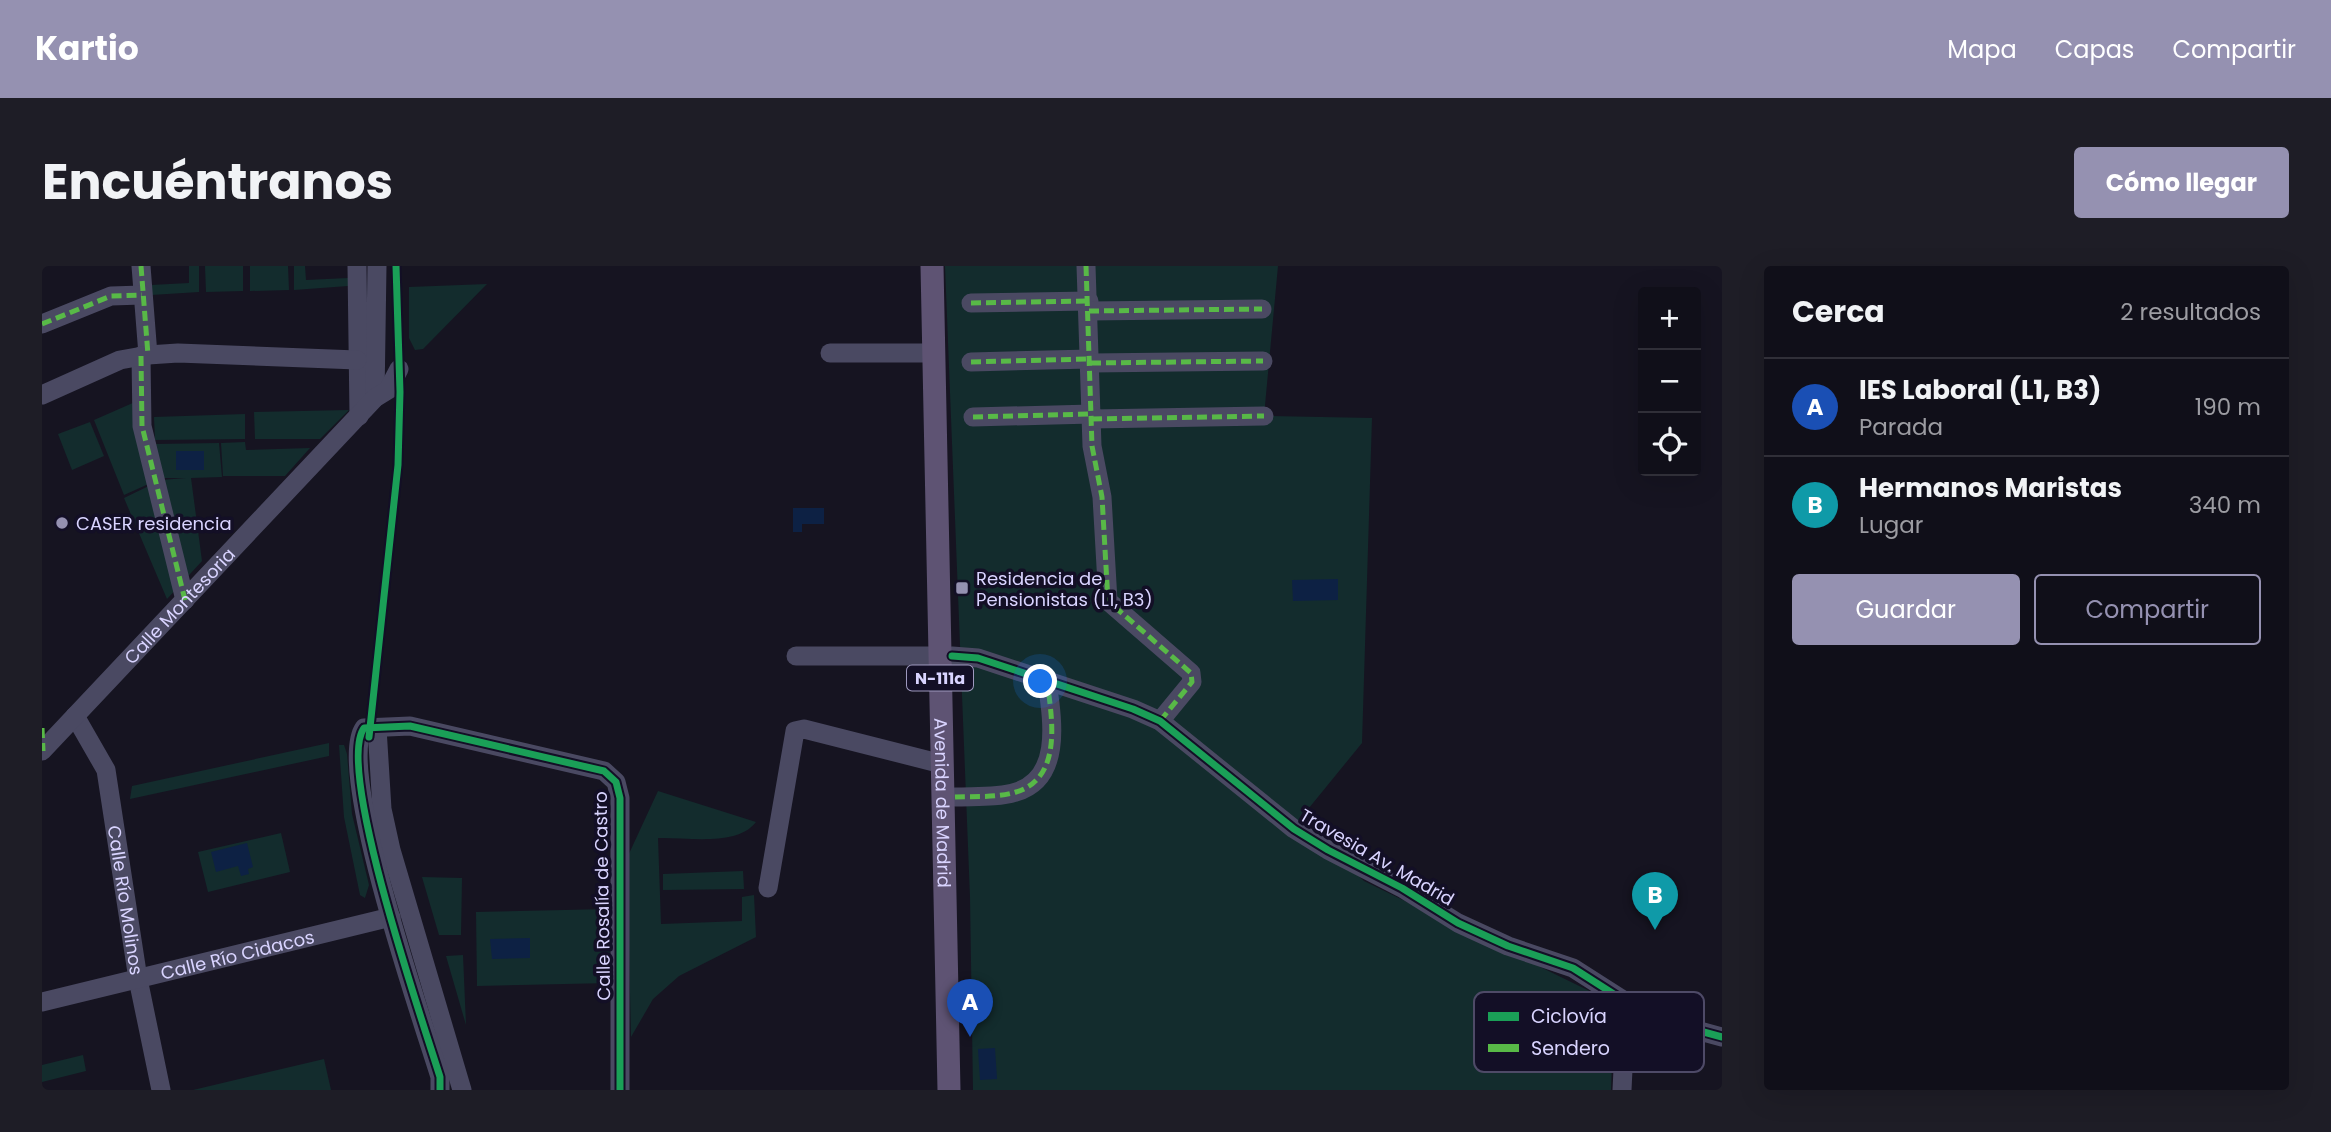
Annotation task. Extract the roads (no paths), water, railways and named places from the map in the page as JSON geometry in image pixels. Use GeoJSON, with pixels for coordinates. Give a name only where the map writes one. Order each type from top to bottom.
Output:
{"type":"FeatureCollection","features":[{"type":"Feature","properties":{"kind":"main road","name":"Avenida de Madrid"},"geometry":{"type":"LineString","coordinates":[[932,266],[946,656],[955,797],[961,1090]]}},
{"type":"Feature","properties":{"kind":"main road","name":"Avenida de Madrid"},"geometry":{"type":"LineString","coordinates":[[945,266],[946,656],[942,764],[949,1090]]}},
{"type":"Feature","properties":{"kind":"street"},"geometry":{"type":"LineString","coordinates":[[141,266],[144,356],[142,426],[185,600]]}},
{"type":"Feature","properties":{"kind":"street"},"geometry":{"type":"LineString","coordinates":[[357,266],[359,416]]}},
{"type":"Feature","properties":{"kind":"street"},"geometry":{"type":"LineString","coordinates":[[375,398],[377,266]]}},
{"type":"Feature","properties":{"kind":"street"},"geometry":{"type":"LineString","coordinates":[[1086,266],[1092,446],[1102,496],[1108,601],[1191,673],[1192,682],[1160,721]]}},
{"type":"Feature","properties":{"kind":"street"},"geometry":{"type":"LineString","coordinates":[[42,324],[111,296],[142,295]]}},
{"type":"Feature","properties":{"kind":"street"},"geometry":{"type":"LineString","coordinates":[[971,303],[1262,309]]}},
{"type":"Feature","properties":{"kind":"street"},"geometry":{"type":"LineString","coordinates":[[42,395],[100,368],[144,356],[178,353],[357,360]]}},
{"type":"Feature","properties":{"kind":"street"},"geometry":{"type":"LineString","coordinates":[[830,353],[934,353]]}},
{"type":"Feature","properties":{"kind":"street"},"geometry":{"type":"LineString","coordinates":[[971,362],[1263,361]]}},
{"type":"Feature","properties":{"kind":"street","name":"Calle Montesoria"},"geometry":{"type":"LineString","coordinates":[[42,751],[375,398],[388,390],[399,369]]}},
{"type":"Feature","properties":{"kind":"street"},"geometry":{"type":"LineString","coordinates":[[973,417],[1264,416]]}},
{"type":"Feature","properties":{"kind":"street","name":"Travesia Av. Madrid"},"geometry":{"type":"LineString","coordinates":[[796,656],[978,658],[1160,721],[1294,828],[1328,850],[1402,888],[1458,923],[1508,946],[1573,968],[1611,992]]}},
{"type":"Feature","properties":{"kind":"street"},"geometry":{"type":"LineString","coordinates":[[955,797],[1015,793],[1033,783],[1042,773],[1051,749],[1046,681]]}},
{"type":"Feature","properties":{"kind":"street","name":"Calle Río Molinos"},"geometry":{"type":"LineString","coordinates":[[75,716],[106,770],[138,979],[161,1090]]}},
{"type":"Feature","properties":{"kind":"street","name":"Calle Rosalía de Castro"},"geometry":{"type":"LineString","coordinates":[[377,728],[410,726],[604,771],[616,782],[620,797],[620,1090]]}},
{"type":"Feature","properties":{"kind":"street"},"geometry":{"type":"LineString","coordinates":[[440,1090],[440,1077],[373,854],[360,779],[359,736],[364,728],[377,728],[381,795],[391,850],[462,1090]]}},
{"type":"Feature","properties":{"kind":"street"},"geometry":{"type":"LineString","coordinates":[[768,888],[795,732],[804,729],[942,764]]}},
{"type":"Feature","properties":{"kind":"street","name":"Calle Río Cidacos"},"geometry":{"type":"LineString","coordinates":[[42,1002],[391,917]]}},
{"type":"Feature","properties":{"kind":"street","name":"Travesia Av. Madrid"},"geometry":{"type":"LineString","coordinates":[[1704,1032],[1722,1037]]}},
{"type":"Feature","properties":{"kind":"street"},"geometry":{"type":"LineString","coordinates":[[1622,1090],[1623,1072]]}},
{"type":"Feature","properties":{"kind":"water"},"geometry":{"type":"Polygon","coordinates":[[[176,451],[204,451],[204,470],[176,470],[176,451]]]}},
{"type":"Feature","properties":{"kind":"water"},"geometry":{"type":"Polygon","coordinates":[[[793,508],[824,508],[824,524],[802,524],[802,532],[793,532],[793,508]]]}},
{"type":"Feature","properties":{"kind":"water"},"geometry":{"type":"Polygon","coordinates":[[[1338,579],[1338,600],[1293,601],[1292,580],[1338,579]]]}},
{"type":"Feature","properties":{"kind":"water"},"geometry":{"type":"Polygon","coordinates":[[[247,843],[253,867],[248,869],[249,874],[241,876],[238,866],[216,872],[211,852],[247,843]]]}},
{"type":"Feature","properties":{"kind":"water"},"geometry":{"type":"Polygon","coordinates":[[[530,938],[530,958],[492,959],[490,939],[530,938]]]}},
{"type":"Feature","properties":{"kind":"water"},"geometry":{"type":"Polygon","coordinates":[[[995,1048],[997,1079],[980,1080],[978,1049],[995,1048]]]}},
{"type":"Feature","properties":{"kind":"place","name":"CASER residencia"},"geometry":{"type":"Point","coordinates":[62,523]}},
{"type":"Feature","properties":{"kind":"place","name":"Residencia de Pensionistas (L1, B3)"},"geometry":{"type":"Point","coordinates":[962,588]}},
{"type":"Feature","properties":{"kind":"place","name":"Hermanos Maristas"},"geometry":{"type":"Point","coordinates":[1655,930]}},
{"type":"Feature","properties":{"kind":"place","name":"IES Laboral (L1, B3)"},"geometry":{"type":"Point","coordinates":[970,1037]}}]}
